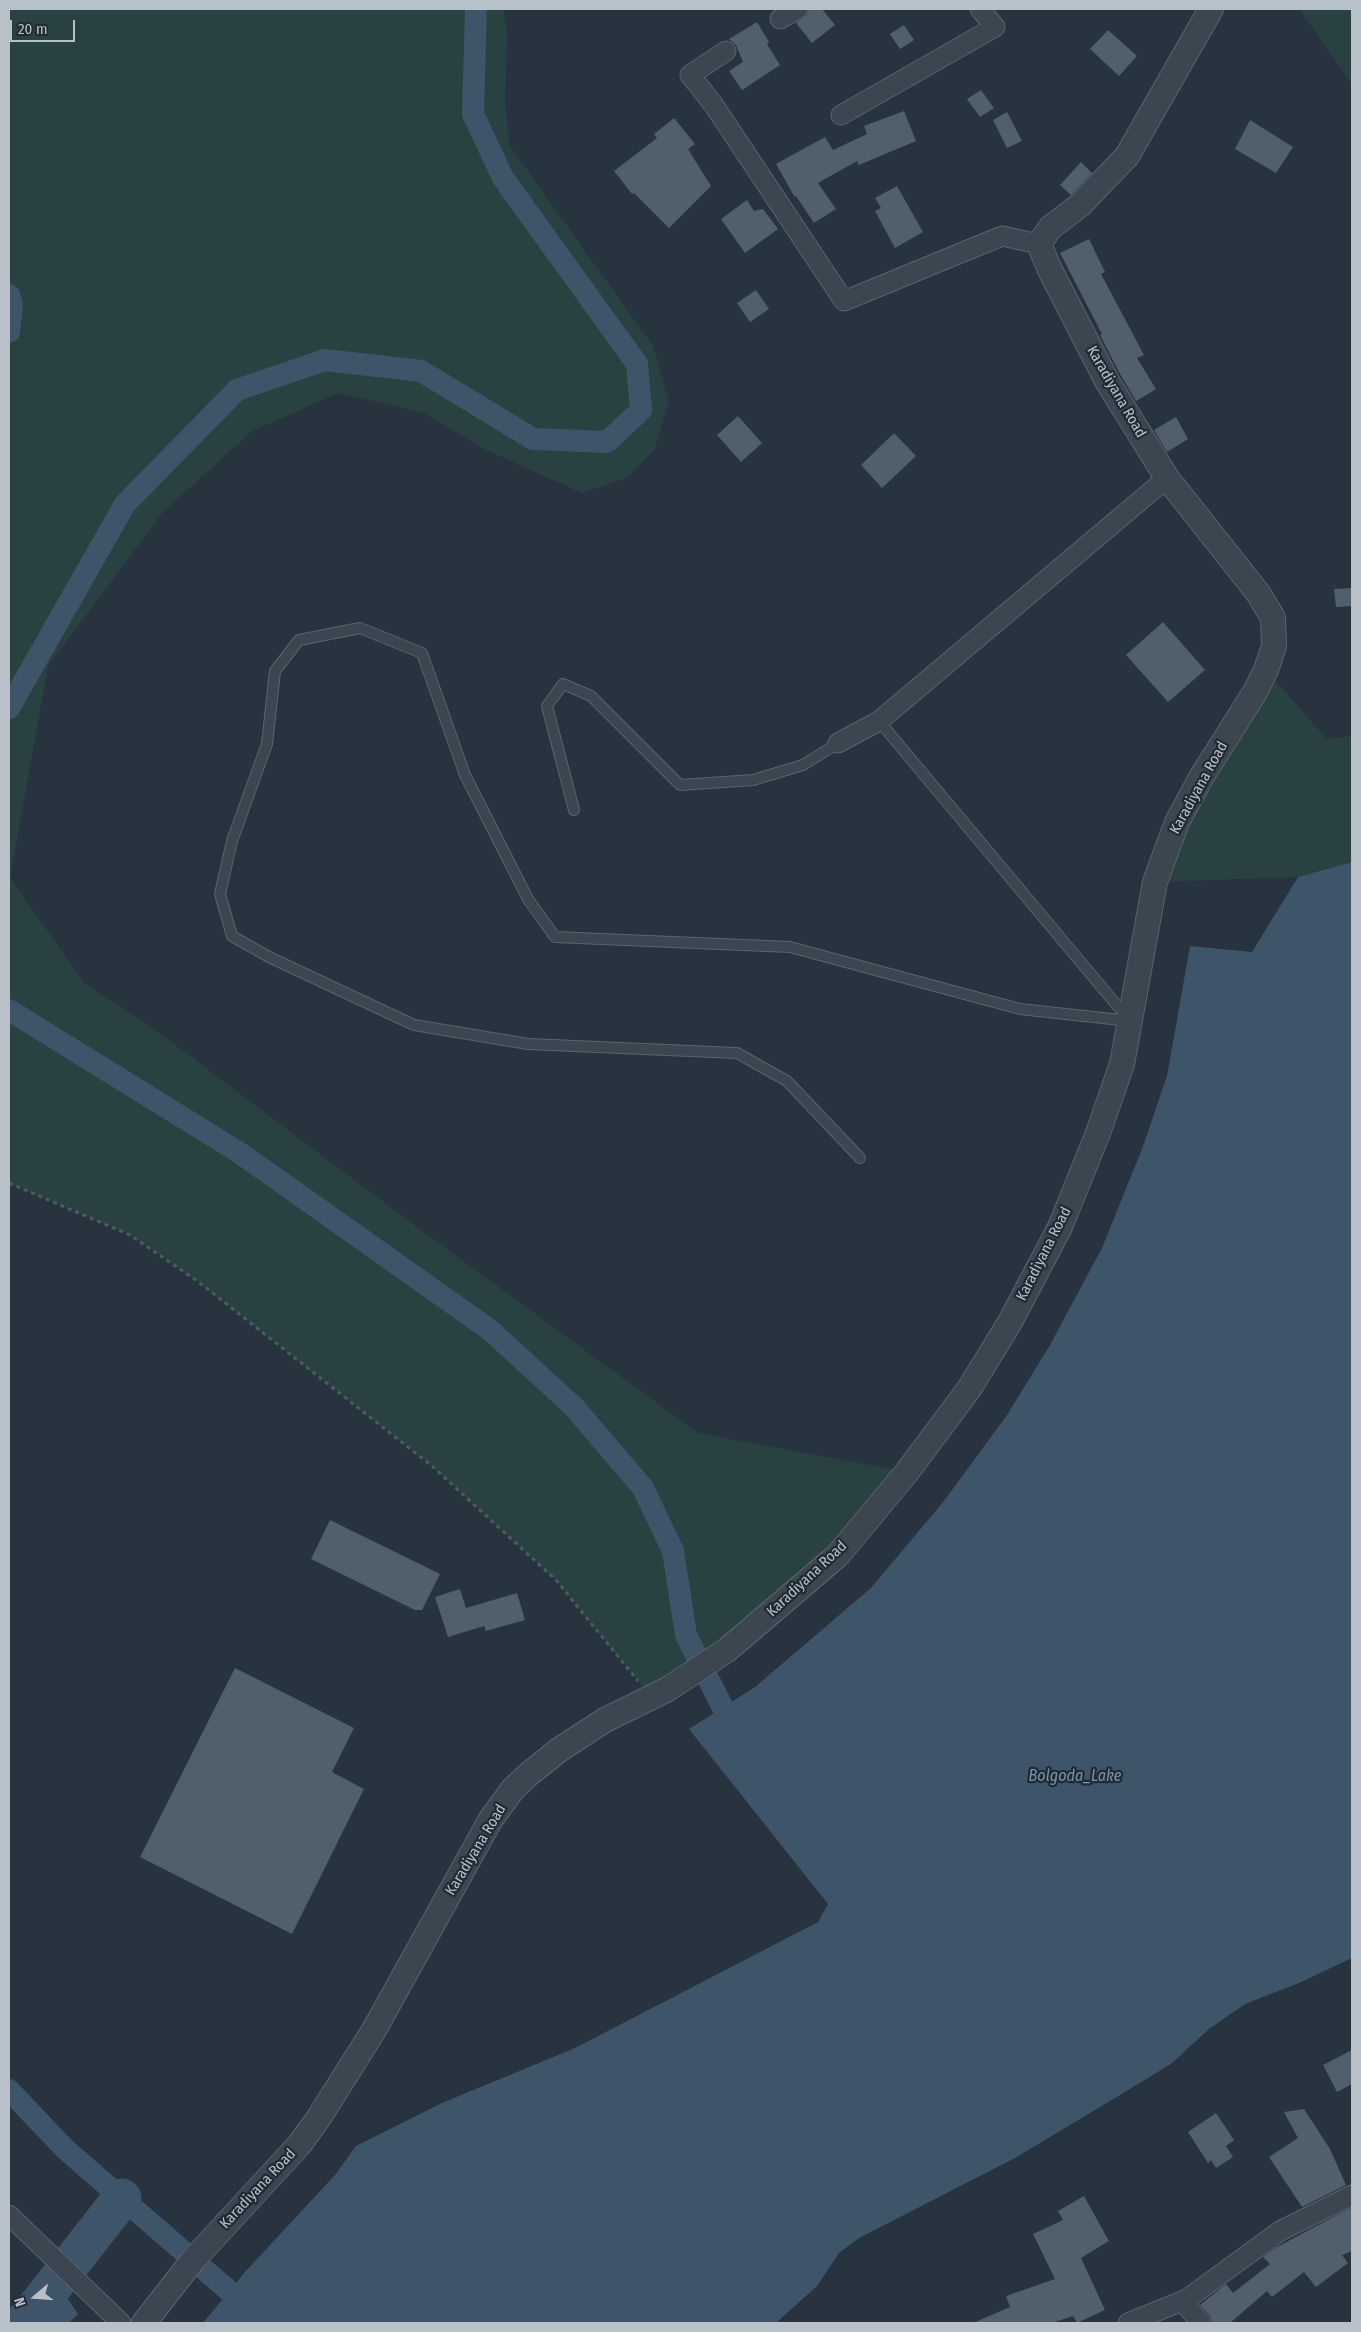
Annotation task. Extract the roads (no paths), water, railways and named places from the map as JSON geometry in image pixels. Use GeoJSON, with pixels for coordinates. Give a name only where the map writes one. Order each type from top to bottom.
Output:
{"type":"FeatureCollection","features":[{"type":"Feature","properties":{"kind":"street"},"geometry":{"type":"LineString","coordinates":[[780,19],[798,9]]}},
{"type":"Feature","properties":{"kind":"street"},"geometry":{"type":"LineString","coordinates":[[841,115],[995,27],[980,9]]}},
{"type":"Feature","properties":{"kind":"street"},"geometry":{"type":"LineString","coordinates":[[726,51],[690,75],[713,104],[844,301],[1002,236],[1039,244],[1050,228],[1080,205],[1127,156],[1211,9]]}},
{"type":"Feature","properties":{"kind":"street","name":"Karadiyana Road"},"geometry":{"type":"LineString","coordinates":[[144,2323],[193,2260],[299,2144],[318,2119],[374,2030],[491,1819],[513,1789],[559,1750],[605,1720],[659,1693],[727,1650],[838,1555],[907,1472],[968,1389],[1010,1322],[1060,1228],[1098,1133],[1122,1064],[1156,882],[1177,822],[1202,776],[1255,692],[1266,670],[1274,646],[1273,618],[1258,594],[1167,478],[1107,381],[1050,270],[1039,244]]}},
{"type":"Feature","properties":{"kind":"street"},"geometry":{"type":"LineString","coordinates":[[838,743],[879,721],[1167,478]]}},
{"type":"Feature","properties":{"kind":"street"},"geometry":{"type":"LineString","coordinates":[[1128,2323],[1182,2301],[1280,2231],[1352,2195]]}},
{"type":"Feature","properties":{"kind":"street"},"geometry":{"type":"LineString","coordinates":[[9,2215],[121,2323]]}},
{"type":"Feature","properties":{"kind":"street"},"geometry":{"type":"LineString","coordinates":[[1182,2301],[1201,2323]]}},
{"type":"Feature","properties":{"kind":"lane"},"geometry":{"type":"LineString","coordinates":[[860,1158],[787,1081],[737,1053],[528,1044],[414,1026],[269,957],[232,936],[220,894],[224,876],[232,842],[267,744],[275,671],[300,640],[360,628],[422,653],[465,775],[528,899],[555,937],[790,947],[1020,1009],[1130,1021]]}},
{"type":"Feature","properties":{"kind":"lane"},"geometry":{"type":"LineString","coordinates":[[574,810],[546,706],[564,684],[591,696],[680,786],[753,780],[803,765],[838,743]]}},
{"type":"Feature","properties":{"kind":"lane"},"geometry":{"type":"LineString","coordinates":[[879,721],[1130,1021]]}},
{"type":"Feature","properties":{"kind":"water","name":"Bolgoda_Lake"},"geometry":{"type":"Polygon","coordinates":[[[1352,862],[1352,1958],[1299,1983],[1245,2004],[1209,2029],[1171,2064],[1120,2095],[1015,2158],[859,2238],[839,2253],[817,2286],[776,2323],[203,2323],[245,2272],[335,2175],[356,2146],[442,2103],[575,2048],[818,1922],[828,1904],[689,1729],[755,1687],[871,1588],[944,1501],[1007,1415],[1050,1345],[1102,1248],[1142,1149],[1167,1076],[1190,946],[1252,952],[1298,877],[1352,862]]]}},
{"type":"Feature","properties":{"kind":"water"},"geometry":{"type":"Polygon","coordinates":[[[48,2269],[78,2314],[69,2323],[9,2323],[9,2309],[48,2269]]]}},
{"type":"Feature","properties":{"kind":"waterway"},"geometry":{"type":"LineString","coordinates":[[9,708],[125,504],[237,390],[325,360],[421,371],[533,439],[607,442],[641,410],[637,364],[503,178],[473,114],[476,9]]}},
{"type":"Feature","properties":{"kind":"waterway"},"geometry":{"type":"LineString","coordinates":[[9,295],[12,304],[9,332]]}},
{"type":"Feature","properties":{"kind":"waterway"},"geometry":{"type":"LineString","coordinates":[[9,1010],[240,1153],[490,1330],[574,1407],[643,1488],[673,1551],[686,1635],[723,1708]]}},
{"type":"Feature","properties":{"kind":"waterway"},"geometry":{"type":"LineString","coordinates":[[9,2090],[65,2149],[228,2290]]}},
{"type":"Feature","properties":{"kind":"waterway"},"geometry":{"type":"LineString","coordinates":[[24,2323],[122,2198]]}}]}
